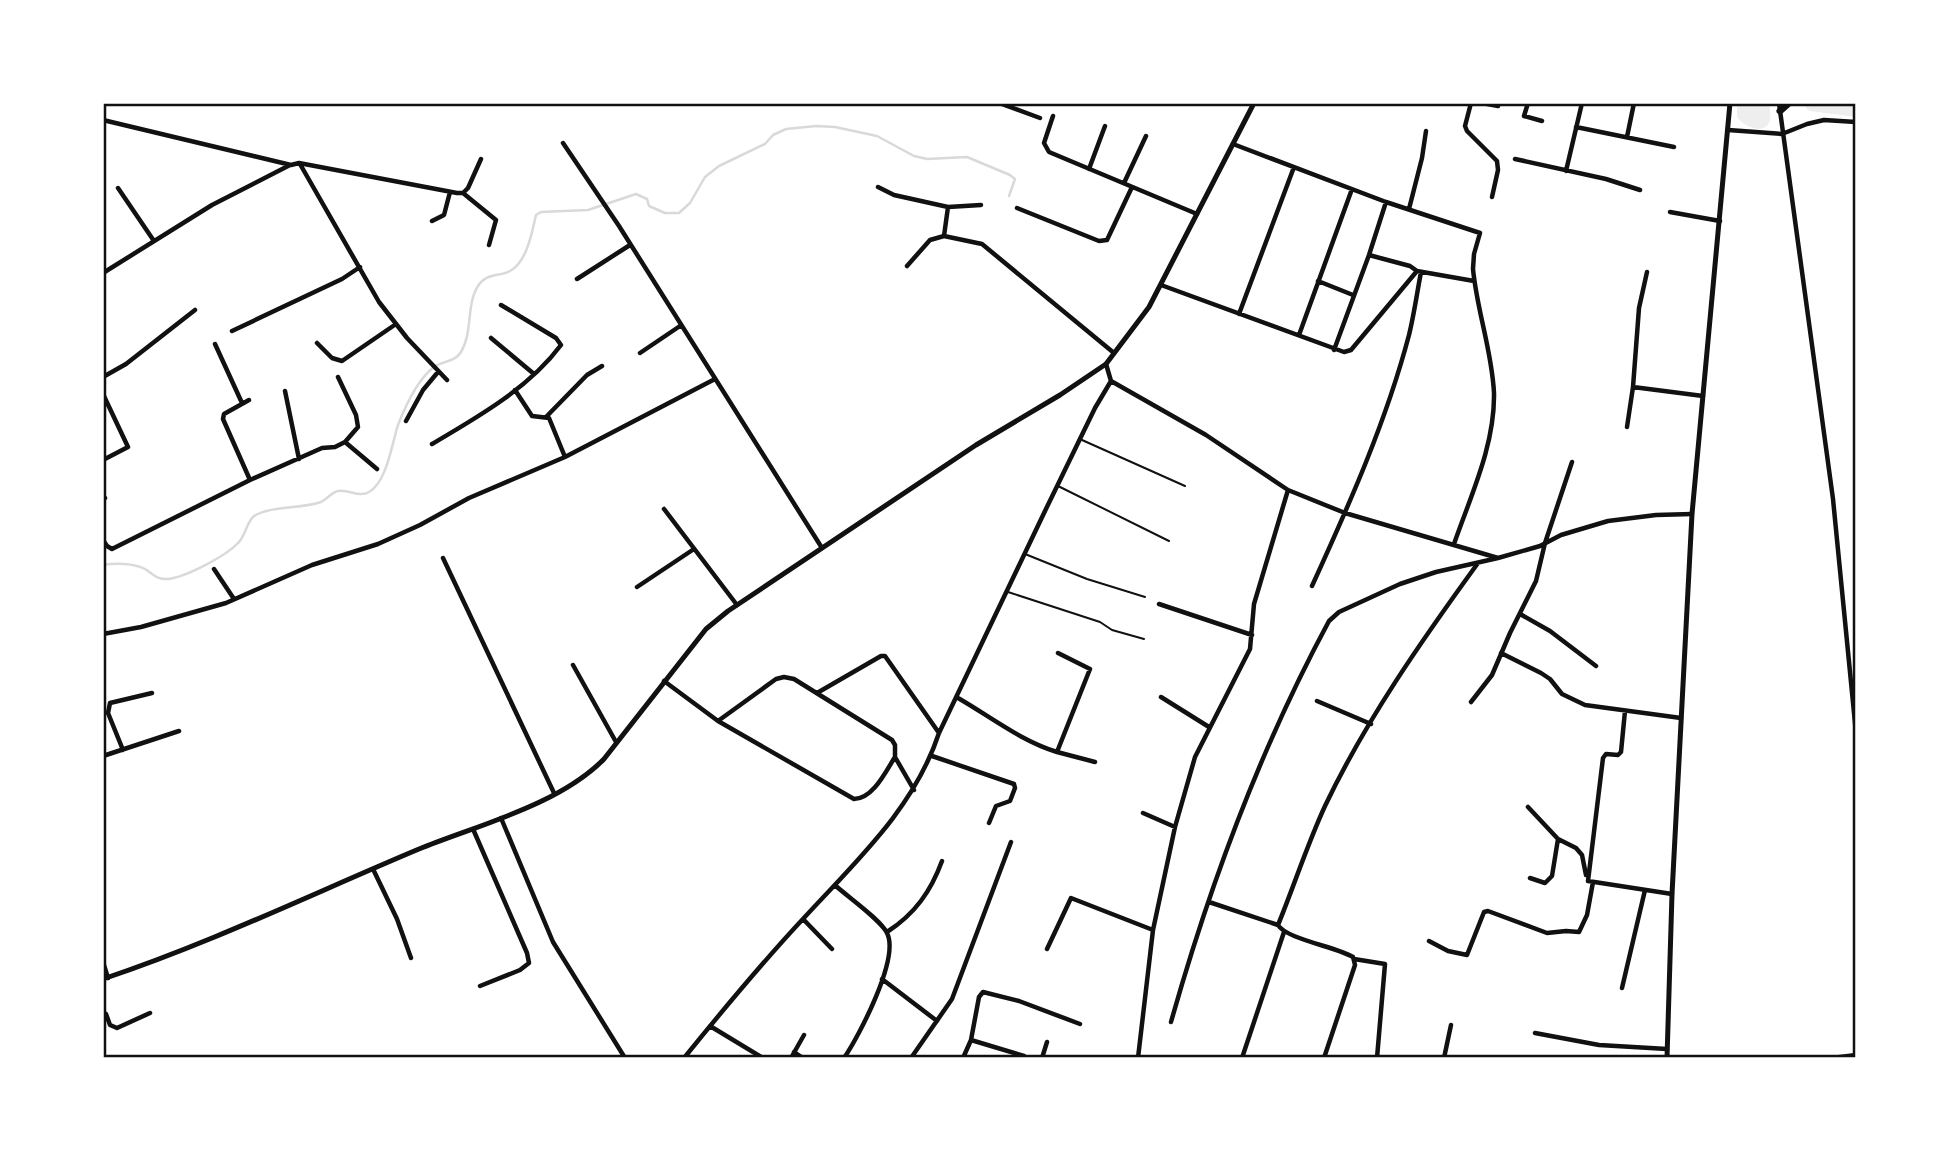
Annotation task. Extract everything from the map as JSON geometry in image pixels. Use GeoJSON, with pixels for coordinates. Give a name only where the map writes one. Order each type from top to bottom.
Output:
{"type":"FeatureCollection","features":[{"type":"Feature","properties":{"kind":"highway"},"geometry":{"type":"LineString","coordinates":[[1779,107],[1789,103]]}},
{"type":"Feature","properties":{"kind":"street"},"geometry":{"type":"LineString","coordinates":[[999,103],[1012,105],[1040,118]]}},
{"type":"Feature","properties":{"kind":"street"},"geometry":{"type":"LineString","coordinates":[[103,962],[106,979],[261,919],[373,869],[501,818],[591,772],[706,629],[737,605],[976,445],[1106,364],[1142,319],[1254,103]]}},
{"type":"Feature","properties":{"kind":"street"},"geometry":{"type":"LineString","coordinates":[[1471,103],[1465,126],[1467,131],[1497,161],[1498,170],[1492,197]]}},
{"type":"Feature","properties":{"kind":"street"},"geometry":{"type":"LineString","coordinates":[[1482,103],[1498,106]]}},
{"type":"Feature","properties":{"kind":"street"},"geometry":{"type":"LineString","coordinates":[[1528,103],[1524,116],[1542,121]]}},
{"type":"Feature","properties":{"kind":"street"},"geometry":{"type":"LineString","coordinates":[[1566,170],[1582,103]]}},
{"type":"Feature","properties":{"kind":"street"},"geometry":{"type":"LineString","coordinates":[[1627,137],[1634,103]]}},
{"type":"Feature","properties":{"kind":"street"},"geometry":{"type":"LineString","coordinates":[[1667,1058],[1672,894],[1692,514],[1730,103]]}},
{"type":"Feature","properties":{"kind":"street"},"geometry":{"type":"LineString","coordinates":[[1779,107],[1832,486],[1856,733]]}},
{"type":"Feature","properties":{"kind":"street"},"geometry":{"type":"LineString","coordinates":[[1053,116],[1044,143],[1045,149],[1197,214]]}},
{"type":"Feature","properties":{"kind":"street"},"geometry":{"type":"LineString","coordinates":[[103,120],[291,165]]}},
{"type":"Feature","properties":{"kind":"street"},"geometry":{"type":"LineString","coordinates":[[1728,130],[1782,134],[1824,120],[1856,122]]}},
{"type":"Feature","properties":{"kind":"street"},"geometry":{"type":"LineString","coordinates":[[1089,169],[1105,126]]}},
{"type":"Feature","properties":{"kind":"street"},"geometry":{"type":"LineString","coordinates":[[1576,127],[1674,147]]}},
{"type":"Feature","properties":{"kind":"street"},"geometry":{"type":"LineString","coordinates":[[1409,209],[1426,131]]}},
{"type":"Feature","properties":{"kind":"street"},"geometry":{"type":"LineString","coordinates":[[1124,183],[1146,136]]}},
{"type":"Feature","properties":{"kind":"street"},"geometry":{"type":"LineString","coordinates":[[563,143],[822,548]]}},
{"type":"Feature","properties":{"kind":"street"},"geometry":{"type":"LineString","coordinates":[[1233,144],[1386,202],[1480,233],[1474,254],[1474,281],[1494,393],[1486,453],[1454,544]]}},
{"type":"Feature","properties":{"kind":"street"},"geometry":{"type":"LineString","coordinates":[[463,193],[481,159]]}},
{"type":"Feature","properties":{"kind":"street"},"geometry":{"type":"LineString","coordinates":[[1515,159],[1606,179],[1640,190]]}},
{"type":"Feature","properties":{"kind":"street"},"geometry":{"type":"LineString","coordinates":[[299,163],[379,302],[447,380]]}},
{"type":"Feature","properties":{"kind":"street"},"geometry":{"type":"LineString","coordinates":[[103,273],[212,205],[299,163],[463,193],[496,220],[489,245]]}},
{"type":"Feature","properties":{"kind":"street"},"geometry":{"type":"LineString","coordinates":[[1238,313],[1294,167]]}},
{"type":"Feature","properties":{"kind":"street"},"geometry":{"type":"LineString","coordinates":[[878,187],[894,195],[948,207],[981,205]]}},
{"type":"Feature","properties":{"kind":"street"},"geometry":{"type":"LineString","coordinates":[[1017,208],[1098,241],[1107,240],[1132,187]]}},
{"type":"Feature","properties":{"kind":"street"},"geometry":{"type":"LineString","coordinates":[[118,188],[154,241]]}},
{"type":"Feature","properties":{"kind":"street"},"geometry":{"type":"LineString","coordinates":[[1299,335],[1352,189]]}},
{"type":"Feature","properties":{"kind":"street"},"geometry":{"type":"LineString","coordinates":[[432,221],[444,215],[450,192]]}},
{"type":"Feature","properties":{"kind":"street"},"geometry":{"type":"LineString","coordinates":[[1334,350],[1386,202]]}},
{"type":"Feature","properties":{"kind":"street"},"geometry":{"type":"LineString","coordinates":[[944,236],[948,207]]}},
{"type":"Feature","properties":{"kind":"street"},"geometry":{"type":"LineString","coordinates":[[1670,212],[1720,221]]}},
{"type":"Feature","properties":{"kind":"street"},"geometry":{"type":"LineString","coordinates":[[907,266],[930,240],[944,236],[982,244],[1114,353]]}},
{"type":"Feature","properties":{"kind":"street"},"geometry":{"type":"LineString","coordinates":[[577,279],[630,245]]}},
{"type":"Feature","properties":{"kind":"street"},"geometry":{"type":"LineString","coordinates":[[1369,255],[1419,271],[1474,281]]}},
{"type":"Feature","properties":{"kind":"street"},"geometry":{"type":"LineString","coordinates":[[232,331],[342,279],[360,267]]}},
{"type":"Feature","properties":{"kind":"street"},"geometry":{"type":"LineString","coordinates":[[1160,285],[1344,352],[1351,350],[1419,271]]}},
{"type":"Feature","properties":{"kind":"street"},"geometry":{"type":"LineString","coordinates":[[1312,586],[1345,513],[1385,409],[1405,346],[1419,271]]}},
{"type":"Feature","properties":{"kind":"street"},"geometry":{"type":"LineString","coordinates":[[1627,427],[1639,308],[1647,272]]}},
{"type":"Feature","properties":{"kind":"street"},"geometry":{"type":"LineString","coordinates":[[1318,281],[1353,295]]}},
{"type":"Feature","properties":{"kind":"street"},"geometry":{"type":"LineString","coordinates":[[432,444],[467,424],[515,390],[551,358],[561,342],[501,305]]}},
{"type":"Feature","properties":{"kind":"street"},"geometry":{"type":"LineString","coordinates":[[103,377],[126,364],[195,310]]}},
{"type":"Feature","properties":{"kind":"street"},"geometry":{"type":"LineString","coordinates":[[317,343],[332,358],[342,361],[396,324]]}},
{"type":"Feature","properties":{"kind":"street"},"geometry":{"type":"LineString","coordinates":[[639,353],[680,326]]}},
{"type":"Feature","properties":{"kind":"street"},"geometry":{"type":"LineString","coordinates":[[491,338],[534,374]]}},
{"type":"Feature","properties":{"kind":"street"},"geometry":{"type":"LineString","coordinates":[[215,344],[242,403]]}},
{"type":"Feature","properties":{"kind":"street"},"geometry":{"type":"LineString","coordinates":[[1106,364],[1111,381],[1206,435],[1288,490],[1345,513],[1499,558]]}},
{"type":"Feature","properties":{"kind":"street"},"geometry":{"type":"LineString","coordinates":[[546,417],[587,375],[602,366]]}},
{"type":"Feature","properties":{"kind":"street"},"geometry":{"type":"LineString","coordinates":[[406,421],[423,390],[438,372]]}},
{"type":"Feature","properties":{"kind":"street"},"geometry":{"type":"LineString","coordinates":[[103,540],[112,549],[250,480],[322,448],[335,447],[345,442],[358,427],[356,415],[338,377]]}},
{"type":"Feature","properties":{"kind":"street"},"geometry":{"type":"LineString","coordinates":[[103,634],[141,627],[234,599],[312,565],[378,544],[469,498],[565,457],[715,379]]}},
{"type":"Feature","properties":{"kind":"street"},"geometry":{"type":"LineString","coordinates":[[684,1058],[803,919],[836,886],[886,828],[914,790],[1057,485],[1111,381]]}},
{"type":"Feature","properties":{"kind":"street"},"geometry":{"type":"LineString","coordinates":[[1633,387],[1703,396]]}},
{"type":"Feature","properties":{"kind":"street"},"geometry":{"type":"LineString","coordinates":[[515,390],[533,416],[546,417],[551,421],[565,457]]}},
{"type":"Feature","properties":{"kind":"street"},"geometry":{"type":"LineString","coordinates":[[285,391],[299,458]]}},
{"type":"Feature","properties":{"kind":"street"},"geometry":{"type":"LineString","coordinates":[[103,394],[128,447],[103,460]]}},
{"type":"Feature","properties":{"kind":"street"},"geometry":{"type":"LineString","coordinates":[[249,400],[224,414],[223,419],[250,480]]}},
{"type":"Feature","properties":{"kind":"street"},"geometry":{"type":"LineString","coordinates":[[345,442],[377,469]]}},
{"type":"Feature","properties":{"kind":"street"},"geometry":{"type":"LineString","coordinates":[[1471,702],[1492,675],[1536,581],[1545,543],[1572,462]]}},
{"type":"Feature","properties":{"kind":"street"},"geometry":{"type":"LineString","coordinates":[[1138,1058],[1153,930],[1175,827],[1195,757],[1250,649],[1251,616],[1288,490]]}},
{"type":"Feature","properties":{"kind":"street"},"geometry":{"type":"LineString","coordinates":[[664,509],[737,605]]}},
{"type":"Feature","properties":{"kind":"street"},"geometry":{"type":"LineString","coordinates":[[1171,1022],[1187,964],[1264,758],[1329,621],[1339,612],[1400,584],[1436,572],[1499,558],[1608,521],[1692,514]]}},
{"type":"Feature","properties":{"kind":"street"},"geometry":{"type":"LineString","coordinates":[[637,587],[694,549]]}},
{"type":"Feature","properties":{"kind":"street"},"geometry":{"type":"LineString","coordinates":[[443,558],[554,793]]}},
{"type":"Feature","properties":{"kind":"street"},"geometry":{"type":"LineString","coordinates":[[1278,925],[1325,807],[1371,724],[1429,630],[1478,563]]}},
{"type":"Feature","properties":{"kind":"street"},"geometry":{"type":"LineString","coordinates":[[214,569],[234,599]]}},
{"type":"Feature","properties":{"kind":"street"},"geometry":{"type":"LineString","coordinates":[[1159,604],[1252,635]]}},
{"type":"Feature","properties":{"kind":"street"},"geometry":{"type":"LineString","coordinates":[[1520,614],[1550,631],[1596,666]]}},
{"type":"Feature","properties":{"kind":"street"},"geometry":{"type":"LineString","coordinates":[[1057,752],[1090,669],[1058,653]]}},
{"type":"Feature","properties":{"kind":"street"},"geometry":{"type":"LineString","coordinates":[[1501,653],[1550,679],[1562,694],[1571,700],[1585,705],[1681,718]]}},
{"type":"Feature","properties":{"kind":"street"},"geometry":{"type":"LineString","coordinates":[[817,693],[885,656],[939,733]]}},
{"type":"Feature","properties":{"kind":"street"},"geometry":{"type":"LineString","coordinates":[[573,664],[616,742]]}},
{"type":"Feature","properties":{"kind":"street"},"geometry":{"type":"LineString","coordinates":[[718,720],[776,679],[794,679],[891,740],[895,745],[895,757],[914,790]]}},
{"type":"Feature","properties":{"kind":"street"},"geometry":{"type":"LineString","coordinates":[[664,681],[718,720],[854,799],[866,796],[895,757]]}},
{"type":"Feature","properties":{"kind":"street"},"geometry":{"type":"LineString","coordinates":[[123,750],[108,713],[108,706],[152,693]]}},
{"type":"Feature","properties":{"kind":"street"},"geometry":{"type":"LineString","coordinates":[[1161,697],[1209,727]]}},
{"type":"Feature","properties":{"kind":"street"},"geometry":{"type":"LineString","coordinates":[[958,698],[1024,740],[1095,762]]}},
{"type":"Feature","properties":{"kind":"street"},"geometry":{"type":"LineString","coordinates":[[1317,701],[1371,724]]}},
{"type":"Feature","properties":{"kind":"street"},"geometry":{"type":"LineString","coordinates":[[1587,878],[1603,758],[1606,754],[1618,755],[1621,752],[1625,710]]}},
{"type":"Feature","properties":{"kind":"street"},"geometry":{"type":"LineString","coordinates":[[103,756],[179,731]]}},
{"type":"Feature","properties":{"kind":"street"},"geometry":{"type":"LineString","coordinates":[[932,756],[1014,784],[1010,801],[996,806],[989,823]]}},
{"type":"Feature","properties":{"kind":"street"},"geometry":{"type":"LineString","coordinates":[[1528,807],[1558,839],[1576,848],[1582,855],[1587,878],[1593,882],[1672,894]]}},
{"type":"Feature","properties":{"kind":"street"},"geometry":{"type":"LineString","coordinates":[[1143,813],[1175,827]]}},
{"type":"Feature","properties":{"kind":"street"},"geometry":{"type":"LineString","coordinates":[[501,818],[553,942],[625,1058]]}},
{"type":"Feature","properties":{"kind":"street"},"geometry":{"type":"LineString","coordinates":[[473,829],[527,953],[528,963],[520,970],[480,986]]}},
{"type":"Feature","properties":{"kind":"street"},"geometry":{"type":"LineString","coordinates":[[1530,878],[1545,883],[1549,881],[1558,839]]}},
{"type":"Feature","properties":{"kind":"street"},"geometry":{"type":"LineString","coordinates":[[911,1057],[952,999],[1011,842]]}},
{"type":"Feature","properties":{"kind":"street"},"geometry":{"type":"LineString","coordinates":[[887,932],[916,909],[926,896],[943,861]]}},
{"type":"Feature","properties":{"kind":"street"},"geometry":{"type":"LineString","coordinates":[[373,869],[397,919],[411,958]]}},
{"type":"Feature","properties":{"kind":"street"},"geometry":{"type":"LineString","coordinates":[[1429,941],[1448,951],[1467,955],[1484,912],[1488,911],[1547,933],[1579,932],[1587,915],[1593,882]]}},
{"type":"Feature","properties":{"kind":"street"},"geometry":{"type":"LineString","coordinates":[[836,886],[887,932],[889,947],[882,979],[859,1037],[844,1058]]}},
{"type":"Feature","properties":{"kind":"street"},"geometry":{"type":"LineString","coordinates":[[1622,988],[1645,890]]}},
{"type":"Feature","properties":{"kind":"street"},"geometry":{"type":"LineString","coordinates":[[1047,948],[1071,898],[1153,930]]}},
{"type":"Feature","properties":{"kind":"street"},"geometry":{"type":"LineString","coordinates":[[1209,902],[1278,925],[1284,932],[1334,948],[1354,959],[1385,964],[1377,1058]]}},
{"type":"Feature","properties":{"kind":"street"},"geometry":{"type":"LineString","coordinates":[[803,919],[832,949]]}},
{"type":"Feature","properties":{"kind":"street"},"geometry":{"type":"LineString","coordinates":[[1242,1058],[1284,932]]}},
{"type":"Feature","properties":{"kind":"street"},"geometry":{"type":"LineString","coordinates":[[1324,1058],[1355,965],[1354,959]]}},
{"type":"Feature","properties":{"kind":"street"},"geometry":{"type":"LineString","coordinates":[[882,979],[937,1021]]}},
{"type":"Feature","properties":{"kind":"street"},"geometry":{"type":"LineString","coordinates":[[963,1058],[971,1040],[979,997],[983,992],[1018,1001],[1080,1024]]}},
{"type":"Feature","properties":{"kind":"street"},"geometry":{"type":"LineString","coordinates":[[103,1013],[110,1025],[117,1028],[150,1013]]}},
{"type":"Feature","properties":{"kind":"street"},"geometry":{"type":"LineString","coordinates":[[1444,1058],[1451,1024]]}},
{"type":"Feature","properties":{"kind":"street"},"geometry":{"type":"LineString","coordinates":[[710,1026],[764,1058]]}},
{"type":"Feature","properties":{"kind":"street"},"geometry":{"type":"LineString","coordinates":[[1535,1033],[1599,1045],[1667,1049]]}},
{"type":"Feature","properties":{"kind":"street"},"geometry":{"type":"LineString","coordinates":[[803,1058],[792,1055],[804,1035]]}},
{"type":"Feature","properties":{"kind":"street"},"geometry":{"type":"LineString","coordinates":[[971,1040],[1024,1056]]}},
{"type":"Feature","properties":{"kind":"street"},"geometry":{"type":"LineString","coordinates":[[1042,1058],[1047,1042]]}},
{"type":"Feature","properties":{"kind":"street"},"geometry":{"type":"LineString","coordinates":[[1832,1058],[1856,1055]]}},
{"type":"Feature","properties":{"kind":"lane"},"geometry":{"type":"LineString","coordinates":[[1081,439],[1185,486]]}},
{"type":"Feature","properties":{"kind":"lane"},"geometry":{"type":"LineString","coordinates":[[1057,485],[1170,541]]}},
{"type":"Feature","properties":{"kind":"lane"},"geometry":{"type":"LineString","coordinates":[[1024,554],[1087,579],[1145,597]]}},
{"type":"Feature","properties":{"kind":"lane"},"geometry":{"type":"LineString","coordinates":[[1007,591],[1144,639]]}},
{"type":"Feature","properties":{"kind":"shaded area"},"geometry":{"type":"Polygon","coordinates":[[[1737,103],[1769,103],[1770,118],[1767,125],[1759,129],[1744,124],[1737,117],[1737,103]]]}},
{"type":"Feature","properties":{"kind":"shaded area"},"geometry":{"type":"Polygon","coordinates":[[[1806,103],[1856,103],[1856,117],[1810,111],[1806,108],[1806,103]]]}},
{"type":"Feature","properties":{"kind":"waterway"},"geometry":{"type":"LineString","coordinates":[[103,565],[141,567],[161,579],[176,577],[225,554],[241,540],[251,519],[260,513],[321,502],[338,491],[361,494],[369,492],[385,471],[398,425],[417,386],[434,367],[455,358],[461,352],[467,336],[474,293],[478,286],[485,279],[516,267],[528,246],[536,215],[541,212],[588,210],[636,194],[647,199],[649,206],[665,213],[679,213],[690,203],[705,177],[719,166],[765,144],[773,135],[786,129],[816,126],[877,136],[914,156],[927,159],[967,157],[1015,179],[1009,196]]}}]}
